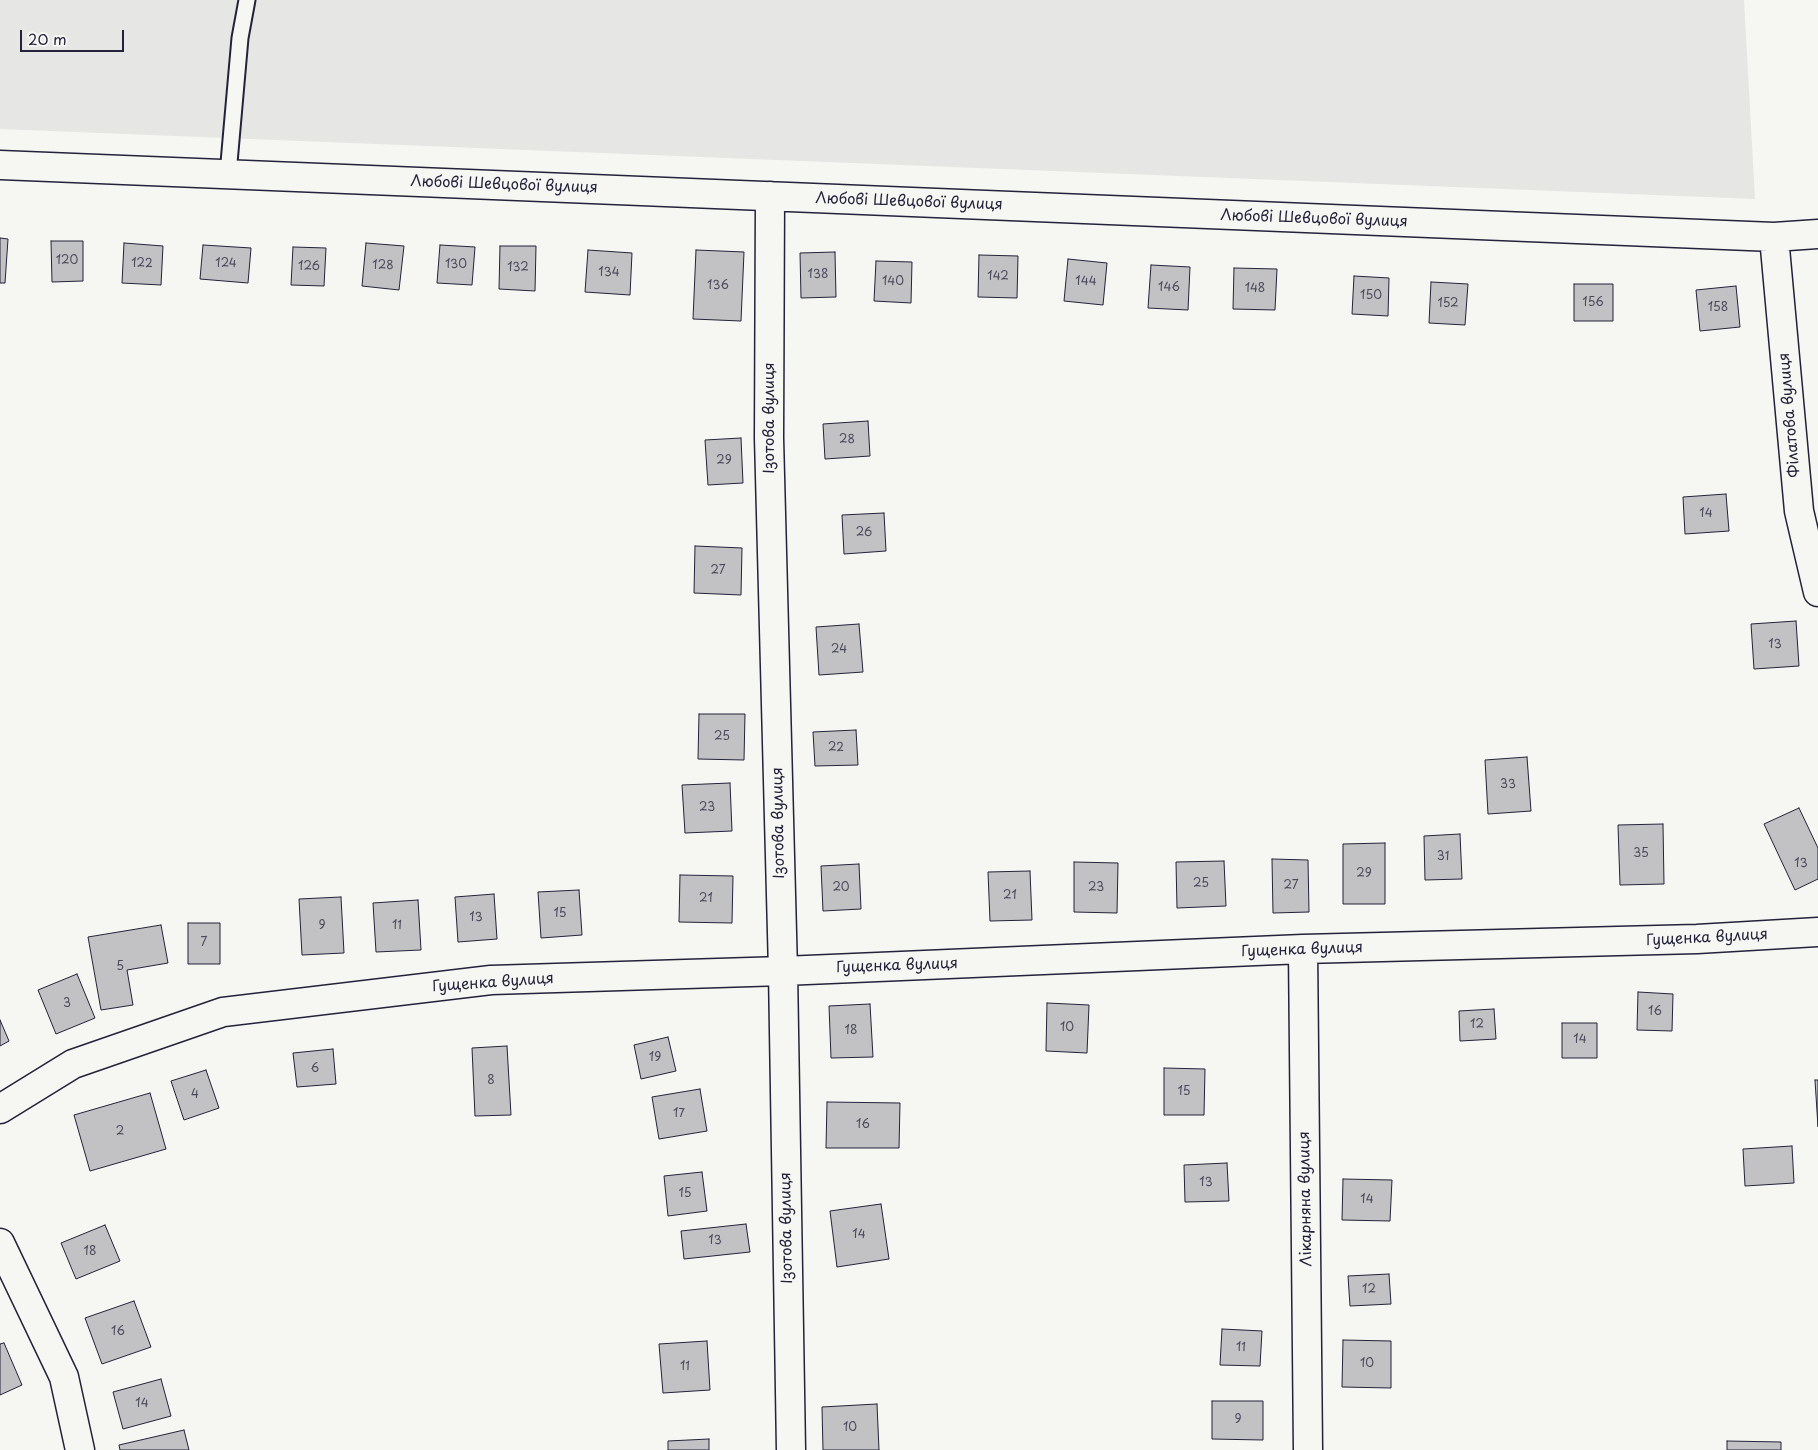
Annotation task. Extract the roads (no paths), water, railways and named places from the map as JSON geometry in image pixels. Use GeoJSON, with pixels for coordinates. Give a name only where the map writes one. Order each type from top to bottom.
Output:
{"type":"FeatureCollection","features":[{"type":"Feature","properties":{"kind":"street","name":"Любові Шевцової вулиця"},"geometry":{"type":"LineString","coordinates":[[0,165],[1774,237],[1818,234]]}},
{"type":"Feature","properties":{"kind":"street","name":"Ізотова вулиця"},"geometry":{"type":"LineString","coordinates":[[770,196],[769,438],[791,1450]]}},
{"type":"Feature","properties":{"kind":"street","name":"Філатова вулиця"},"geometry":{"type":"LineString","coordinates":[[1774,237],[1799,511],[1818,592]]}},
{"type":"Feature","properties":{"kind":"street","name":"Гущенка вулиця"},"geometry":{"type":"LineString","coordinates":[[0,1109],[73,1064],[222,1012],[491,980],[782,971],[1303,949],[1697,939],[1818,932]]}},
{"type":"Feature","properties":{"kind":"street","name":"Лікарняна вулиця"},"geometry":{"type":"LineString","coordinates":[[1303,949],[1308,1450]]}},
{"type":"Feature","properties":{"kind":"street"},"geometry":{"type":"LineString","coordinates":[[0,1243],[64,1377],[80,1450]]}},
{"type":"Feature","properties":{"kind":"lane"},"geometry":{"type":"LineString","coordinates":[[228,174],[240,38],[247,0]]}}]}
